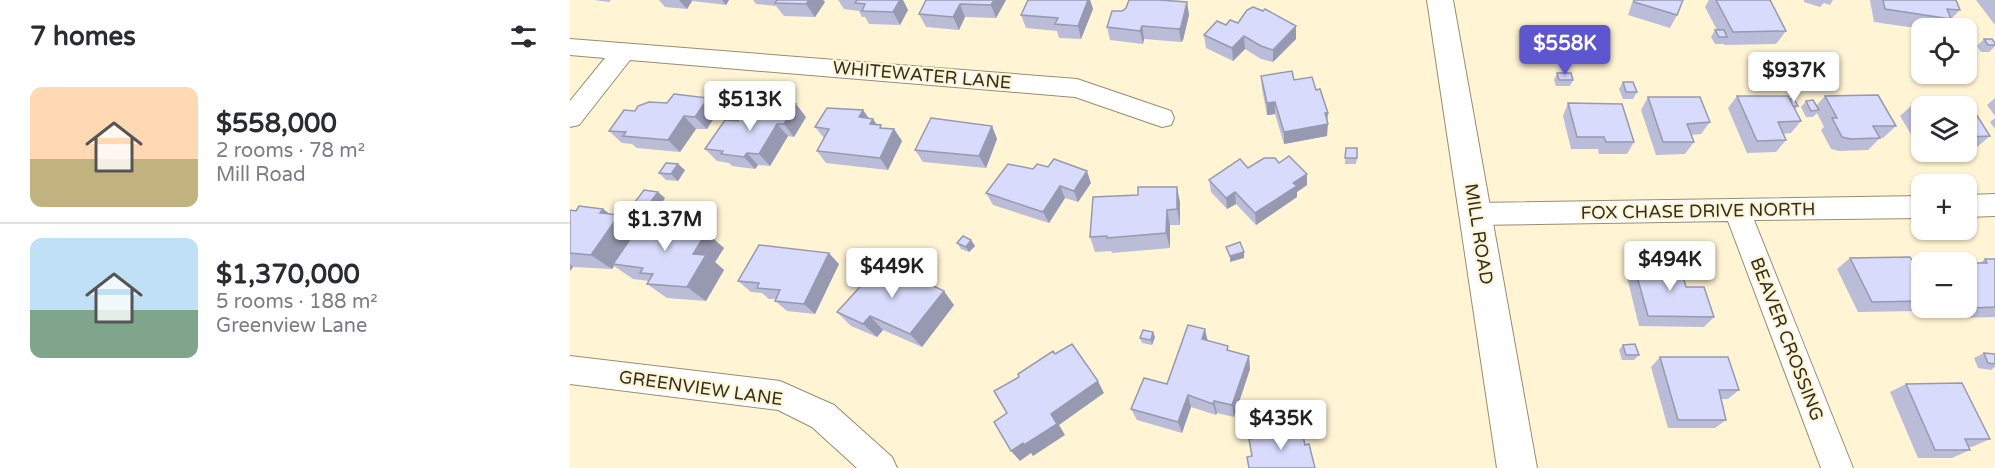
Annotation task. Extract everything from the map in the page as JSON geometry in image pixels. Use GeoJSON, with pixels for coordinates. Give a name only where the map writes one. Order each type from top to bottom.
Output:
{"type":"FeatureCollection","features":[{"type":"Feature","properties":{"kind":"street","name":"MILL ROAD"},"geometry":{"type":"LineString","coordinates":[[1440,0],[1517,468]]}},
{"type":"Feature","properties":{"kind":"street","name":"WHITEWATER LANE"},"geometry":{"type":"LineString","coordinates":[[570,47],[1077,88],[1162,118]]}},
{"type":"Feature","properties":{"kind":"street"},"geometry":{"type":"LineString","coordinates":[[570,118],[624,51]]}},
{"type":"Feature","properties":{"kind":"street"},"geometry":{"type":"LineString","coordinates":[[1977,206],[1995,205]]}},
{"type":"Feature","properties":{"kind":"street","name":"FOX CHASE DRIVE NORTH"},"geometry":{"type":"LineString","coordinates":[[1475,214],[1911,207]]}},
{"type":"Feature","properties":{"kind":"street","name":"BEAVER CROSSING"},"geometry":{"type":"LineString","coordinates":[[1737,210],[1837,468]]}},
{"type":"Feature","properties":{"kind":"street","name":"GREENVIEW LANE"},"geometry":{"type":"LineString","coordinates":[[570,370],[780,396],[823,417],[880,468]]}},
{"type":"Feature","properties":{"kind":"building"},"geometry":{"type":"Polygon","coordinates":[[[777,0],[809,0],[806,4],[775,3],[777,0]]]}},
{"type":"Feature","properties":{"kind":"building"},"geometry":{"type":"Polygon","coordinates":[[[857,0],[900,0],[893,12],[862,11],[865,4],[855,3],[857,0]]]}},
{"type":"Feature","properties":{"kind":"building"},"geometry":{"type":"Polygon","coordinates":[[[926,0],[994,0],[991,5],[960,4],[953,17],[919,14],[926,0]]]}},
{"type":"Feature","properties":{"kind":"building"},"geometry":{"type":"Polygon","coordinates":[[[1028,0],[1088,0],[1078,26],[1055,24],[1058,18],[1021,15],[1028,0]]]}},
{"type":"Feature","properties":{"kind":"building"},"geometry":{"type":"Polygon","coordinates":[[[1129,0],[1187,2],[1181,27],[1179,29],[1142,26],[1140,31],[1107,27],[1112,11],[1122,11],[1129,0]]]}},
{"type":"Feature","properties":{"kind":"building"},"geometry":{"type":"Polygon","coordinates":[[[1635,0],[1683,0],[1677,15],[1634,2],[1635,0]]]}},
{"type":"Feature","properties":{"kind":"building"},"geometry":{"type":"Polygon","coordinates":[[[1716,0],[1770,0],[1786,31],[1733,32],[1716,0]]]}},
{"type":"Feature","properties":{"kind":"building"},"geometry":{"type":"Polygon","coordinates":[[[1883,0],[1956,0],[1960,10],[1947,9],[1951,18],[1944,18],[1885,9],[1883,0]]]}},
{"type":"Feature","properties":{"kind":"building"},"geometry":{"type":"Polygon","coordinates":[[[1253,7],[1263,11],[1265,9],[1296,26],[1273,50],[1244,36],[1232,48],[1204,35],[1217,21],[1226,25],[1230,20],[1238,23],[1247,10],[1253,7]]]}},
{"type":"Feature","properties":{"kind":"building"},"geometry":{"type":"Polygon","coordinates":[[[1715,30],[1724,30],[1727,37],[1719,37],[1715,30]]]}},
{"type":"Feature","properties":{"kind":"building"},"geometry":{"type":"Polygon","coordinates":[[[1984,39],[1992,39],[1995,45],[1988,45],[1984,39]]]}},
{"type":"Feature","properties":{"kind":"building"},"geometry":{"type":"Polygon","coordinates":[[[1769,68],[1775,68],[1778,74],[1771,74],[1769,68]]]}},
{"type":"Feature","properties":{"kind":"building"},"geometry":{"type":"Polygon","coordinates":[[[1292,71],[1294,80],[1312,77],[1316,90],[1320,89],[1328,113],[1325,113],[1328,124],[1284,132],[1275,102],[1267,103],[1261,76],[1292,71]]]}},
{"type":"Feature","properties":{"kind":"building"},"geometry":{"type":"Polygon","coordinates":[[[1557,73],[1571,73],[1573,80],[1559,80],[1557,73]]]}},
{"type":"Feature","properties":{"kind":"building"},"geometry":{"type":"Polygon","coordinates":[[[1623,82],[1633,82],[1637,92],[1626,92],[1623,82]]]}},
{"type":"Feature","properties":{"kind":"building"},"geometry":{"type":"Polygon","coordinates":[[[674,94],[708,98],[695,117],[684,116],[668,140],[623,136],[626,132],[609,131],[624,110],[635,111],[638,106],[649,102],[667,103],[674,94]]]}},
{"type":"Feature","properties":{"kind":"building"},"geometry":{"type":"Polygon","coordinates":[[[1878,95],[1896,126],[1873,126],[1880,138],[1842,137],[1832,118],[1837,118],[1825,96],[1878,95]]]}},
{"type":"Feature","properties":{"kind":"building"},"geometry":{"type":"Polygon","coordinates":[[[1737,96],[1788,96],[1801,121],[1778,122],[1786,140],[1757,141],[1737,96]]]}},
{"type":"Feature","properties":{"kind":"building"},"geometry":{"type":"Polygon","coordinates":[[[1648,97],[1700,97],[1710,122],[1687,124],[1694,142],[1663,142],[1648,97]]]}},
{"type":"Feature","properties":{"kind":"building"},"geometry":{"type":"Polygon","coordinates":[[[1790,99],[1794,99],[1798,106],[1793,106],[1790,99]]]}},
{"type":"Feature","properties":{"kind":"building"},"geometry":{"type":"Polygon","coordinates":[[[1813,100],[1819,110],[1811,111],[1806,101],[1813,100]]]}},
{"type":"Feature","properties":{"kind":"building"},"geometry":{"type":"Polygon","coordinates":[[[771,102],[796,104],[784,124],[777,124],[759,154],[747,153],[744,157],[705,149],[725,120],[738,121],[741,117],[761,118],[771,102]]]}},
{"type":"Feature","properties":{"kind":"building"},"geometry":{"type":"Polygon","coordinates":[[[1568,103],[1622,104],[1634,142],[1606,142],[1604,137],[1577,137],[1568,103]]]}},
{"type":"Feature","properties":{"kind":"building"},"geometry":{"type":"Polygon","coordinates":[[[827,108],[863,110],[859,117],[873,119],[870,124],[881,125],[880,128],[894,129],[880,158],[817,151],[829,129],[815,127],[827,108]]]}},
{"type":"Feature","properties":{"kind":"building"},"geometry":{"type":"Polygon","coordinates":[[[1977,116],[1990,136],[1977,137],[1977,116]]]}},
{"type":"Feature","properties":{"kind":"building"},"geometry":{"type":"Polygon","coordinates":[[[931,118],[992,126],[979,156],[915,150],[931,118]]]}},
{"type":"Feature","properties":{"kind":"building"},"geometry":{"type":"Polygon","coordinates":[[[1346,148],[1357,148],[1357,158],[1345,158],[1346,148]]]}},
{"type":"Feature","properties":{"kind":"building"},"geometry":{"type":"Polygon","coordinates":[[[1289,156],[1307,174],[1293,183],[1297,186],[1255,213],[1235,192],[1226,198],[1209,180],[1240,159],[1248,168],[1264,158],[1275,158],[1279,163],[1289,156]]]}},
{"type":"Feature","properties":{"kind":"building"},"geometry":{"type":"Polygon","coordinates":[[[1054,159],[1087,171],[1074,191],[1060,186],[1043,212],[986,193],[1008,164],[1033,169],[1037,164],[1048,167],[1054,159]]]}},
{"type":"Feature","properties":{"kind":"building"},"geometry":{"type":"Polygon","coordinates":[[[666,163],[678,164],[671,174],[659,173],[666,163]]]}},
{"type":"Feature","properties":{"kind":"building"},"geometry":{"type":"Polygon","coordinates":[[[1138,187],[1177,187],[1177,209],[1167,210],[1166,233],[1107,238],[1107,236],[1090,237],[1093,197],[1138,195],[1138,187]]]}},
{"type":"Feature","properties":{"kind":"building"},"geometry":{"type":"Polygon","coordinates":[[[644,190],[658,192],[649,204],[635,202],[644,190]]]}},
{"type":"Feature","properties":{"kind":"building"},"geometry":{"type":"Polygon","coordinates":[[[579,206],[603,209],[600,213],[619,215],[591,255],[570,253],[570,210],[576,211],[579,206]]]}},
{"type":"Feature","properties":{"kind":"building"},"geometry":{"type":"Polygon","coordinates":[[[675,211],[695,213],[685,231],[706,233],[693,254],[706,255],[687,287],[647,284],[653,274],[640,273],[643,268],[613,264],[640,225],[665,227],[675,211]]]}},
{"type":"Feature","properties":{"kind":"building"},"geometry":{"type":"Polygon","coordinates":[[[963,236],[971,240],[966,247],[957,243],[963,236]]]}},
{"type":"Feature","properties":{"kind":"building"},"geometry":{"type":"Polygon","coordinates":[[[1240,242],[1244,252],[1230,256],[1226,247],[1240,242]]]}},
{"type":"Feature","properties":{"kind":"building"},"geometry":{"type":"Polygon","coordinates":[[[759,245],[829,253],[804,304],[775,301],[780,290],[757,288],[759,283],[738,281],[759,245]]]}},
{"type":"Feature","properties":{"kind":"building"},"geometry":{"type":"Polygon","coordinates":[[[1910,257],[1911,301],[1872,302],[1850,258],[1910,257]]]}},
{"type":"Feature","properties":{"kind":"building"},"geometry":{"type":"Polygon","coordinates":[[[1985,259],[1995,259],[1995,307],[1977,308],[1977,263],[1987,263],[1985,259]]]}},
{"type":"Feature","properties":{"kind":"building"},"geometry":{"type":"Polygon","coordinates":[[[1633,262],[1679,263],[1686,287],[1704,287],[1714,317],[1648,316],[1633,262]]]}},
{"type":"Feature","properties":{"kind":"building"},"geometry":{"type":"Polygon","coordinates":[[[881,264],[900,272],[901,269],[931,282],[929,284],[944,291],[910,334],[870,316],[863,324],[837,312],[881,264]]]}},
{"type":"Feature","properties":{"kind":"building"},"geometry":{"type":"Polygon","coordinates":[[[1188,325],[1205,329],[1202,339],[1228,346],[1227,350],[1249,356],[1232,405],[1214,401],[1213,404],[1188,395],[1178,422],[1131,409],[1144,378],[1167,384],[1188,325]]]}},
{"type":"Feature","properties":{"kind":"building"},"geometry":{"type":"Polygon","coordinates":[[[1143,330],[1153,332],[1151,340],[1140,338],[1143,330]]]}},
{"type":"Feature","properties":{"kind":"building"},"geometry":{"type":"Polygon","coordinates":[[[1072,344],[1098,381],[1051,414],[1057,424],[1011,451],[994,422],[1007,413],[994,391],[1019,377],[1018,374],[1053,351],[1055,354],[1072,344]]]}},
{"type":"Feature","properties":{"kind":"building"},"geometry":{"type":"Polygon","coordinates":[[[1635,344],[1639,355],[1626,355],[1623,345],[1635,344]]]}},
{"type":"Feature","properties":{"kind":"building"},"geometry":{"type":"Polygon","coordinates":[[[1984,353],[1995,354],[1995,364],[1988,363],[1984,353]]]}},
{"type":"Feature","properties":{"kind":"building"},"geometry":{"type":"Polygon","coordinates":[[[1660,357],[1728,357],[1739,390],[1719,390],[1726,420],[1678,420],[1660,357]]]}},
{"type":"Feature","properties":{"kind":"building"},"geometry":{"type":"Polygon","coordinates":[[[1962,383],[1990,439],[1965,439],[1970,450],[1935,450],[1906,384],[1962,383]]]}},
{"type":"Feature","properties":{"kind":"building"},"geometry":{"type":"Polygon","coordinates":[[[1301,428],[1305,445],[1309,444],[1315,468],[1249,468],[1247,457],[1252,456],[1249,439],[1301,428]]]}}]}
